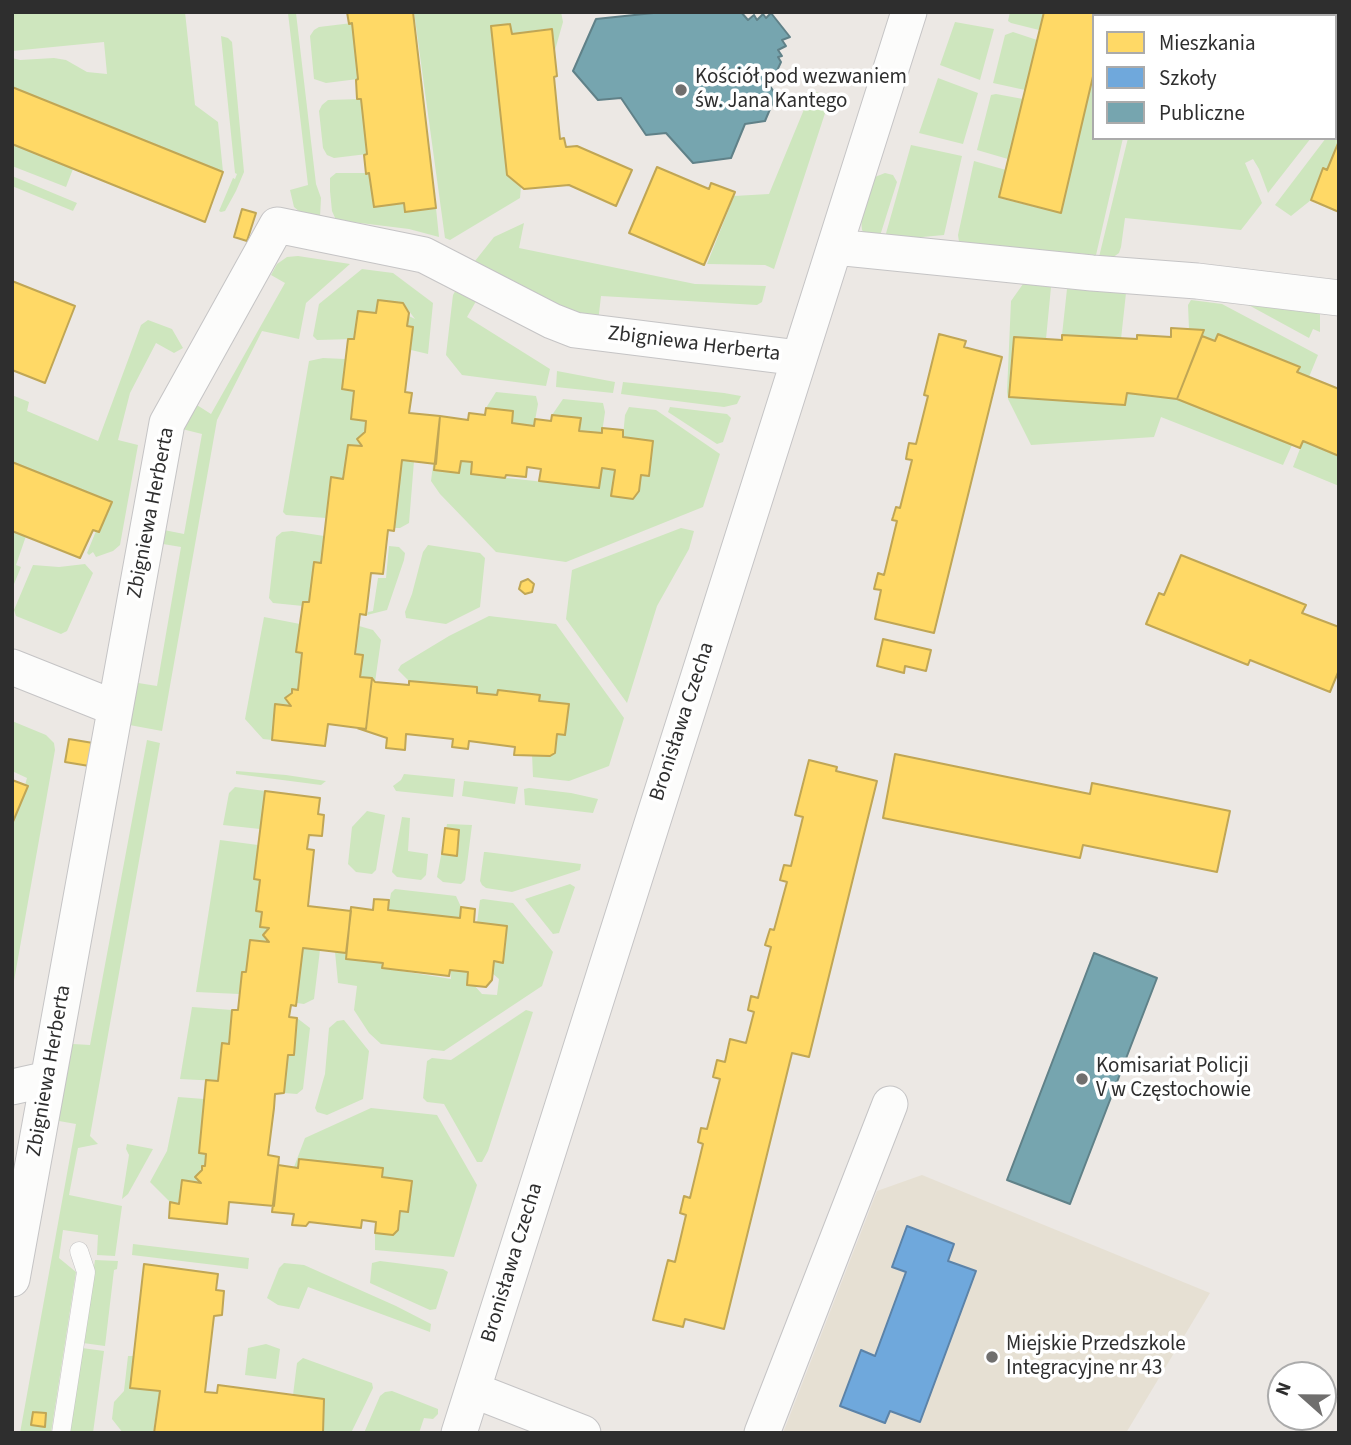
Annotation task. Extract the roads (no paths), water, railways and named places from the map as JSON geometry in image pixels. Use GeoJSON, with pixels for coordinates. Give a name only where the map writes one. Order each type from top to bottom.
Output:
{"type":"FeatureCollection","features":[{"type":"Feature","properties":{"kind":"street","name":"Bronisława Czecha"},"geometry":{"type":"LineString","coordinates":[[459,1433],[909,12]]}},
{"type":"Feature","properties":{"kind":"street","name":"Zbigniewa Herberta"},"geometry":{"type":"LineString","coordinates":[[12,1279],[167,423],[277,225],[424,255],[552,321],[575,330],[799,358]]}},
{"type":"Feature","properties":{"kind":"street"},"geometry":{"type":"LineString","coordinates":[[835,247],[1197,281],[1339,298]]}},
{"type":"Feature","properties":{"kind":"street"},"geometry":{"type":"LineString","coordinates":[[12,667],[115,708]]}},
{"type":"Feature","properties":{"kind":"street"},"geometry":{"type":"LineString","coordinates":[[12,1087],[48,1079]]}},
{"type":"Feature","properties":{"kind":"street"},"geometry":{"type":"LineString","coordinates":[[762,1433],[890,1104]]}},
{"type":"Feature","properties":{"kind":"street"},"geometry":{"type":"LineString","coordinates":[[473,1390],[583,1433]]}},
{"type":"Feature","properties":{"kind":"lane"},"geometry":{"type":"LineString","coordinates":[[61,1433],[86,1272],[79,1251]]}},
{"type":"Feature","properties":{"kind":"place","name":"Kościół pod wezwaniem św. Jana Kantego"},"geometry":{"type":"Point","coordinates":[681,90]}},
{"type":"Feature","properties":{"kind":"place","name":"Komisariat Policji V w Częstochowie"},"geometry":{"type":"Point","coordinates":[1082,1079]}},
{"type":"Feature","properties":{"kind":"place","name":"Miejskie Przedszkole Integracyjne nr 43"},"geometry":{"type":"Point","coordinates":[992,1357]}}]}
